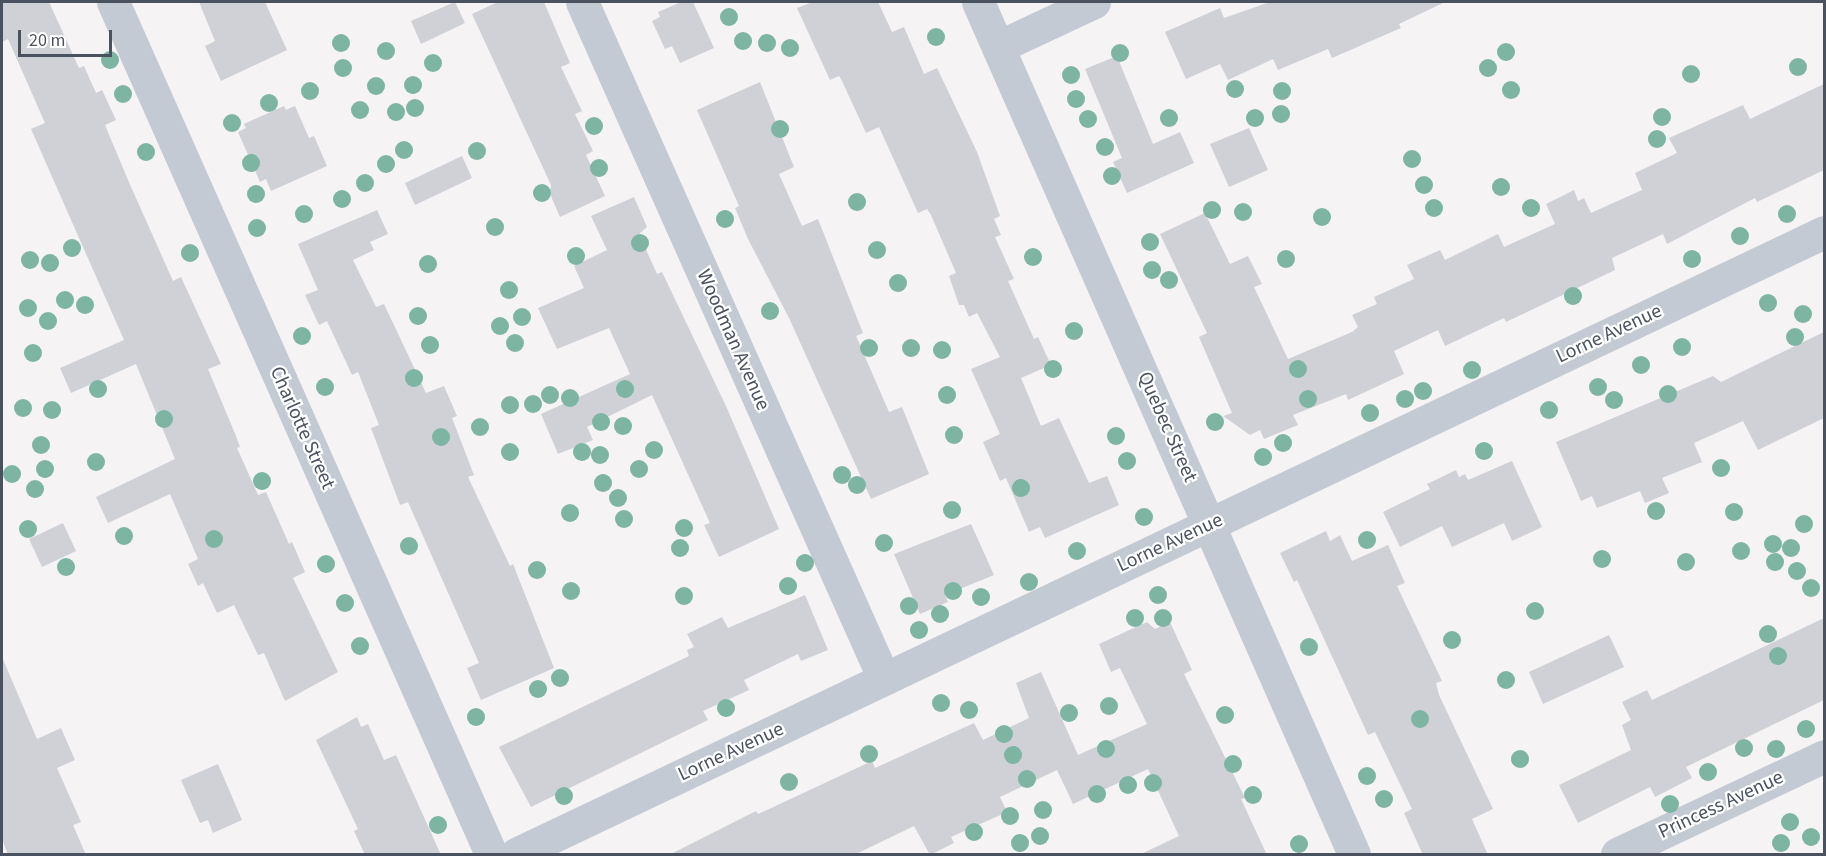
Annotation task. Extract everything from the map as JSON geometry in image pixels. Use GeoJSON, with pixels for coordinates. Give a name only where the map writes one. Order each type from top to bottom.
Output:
{"type":"FeatureCollection","features":[{"type":"Feature","properties":{"kind":"street","name":"Charlotte Street"},"geometry":{"type":"LineString","coordinates":[[113,2],[491,855]]}},
{"type":"Feature","properties":{"kind":"street","name":"Woodman Avenue"},"geometry":{"type":"LineString","coordinates":[[582,2],[884,679]]}},
{"type":"Feature","properties":{"kind":"street","name":"Quebec Street"},"geometry":{"type":"LineString","coordinates":[[978,2],[1354,855]]}},
{"type":"Feature","properties":{"kind":"street"},"geometry":{"type":"LineString","coordinates":[[998,48],[1094,2]]}},
{"type":"Feature","properties":{"kind":"street","name":"Lorne Avenue"},"geometry":{"type":"LineString","coordinates":[[516,855],[1824,232]]}},
{"type":"Feature","properties":{"kind":"street","name":"Princess Avenue"},"geometry":{"type":"LineString","coordinates":[[1617,855],[1824,756]]}},
{"type":"Feature","properties":{"kind":"building"},"geometry":{"type":"Polygon","coordinates":[[[2,2],[49,2],[79,68],[84,66],[96,93],[102,90],[116,120],[105,125],[128,180],[173,281],[181,277],[221,364],[208,369],[236,436],[240,447],[237,448],[258,495],[266,492],[289,544],[292,542],[305,572],[293,578],[338,672],[285,701],[264,653],[258,655],[234,605],[217,613],[203,583],[198,586],[188,564],[198,559],[170,494],[108,523],[96,497],[175,459],[136,364],[71,393],[60,368],[124,340],[31,129],[45,123],[8,39],[2,42],[2,2]]]}},
{"type":"Feature","properties":{"kind":"building"},"geometry":{"type":"Polygon","coordinates":[[[199,2],[265,2],[287,50],[221,81],[205,46],[215,41],[199,2]]]}},
{"type":"Feature","properties":{"kind":"building"},"geometry":{"type":"Polygon","coordinates":[[[455,2],[465,23],[421,44],[411,21],[455,2]]]}},
{"type":"Feature","properties":{"kind":"building"},"geometry":{"type":"Polygon","coordinates":[[[498,2],[544,2],[570,63],[561,67],[582,111],[575,114],[593,151],[586,155],[605,196],[560,217],[550,194],[551,185],[472,14],[498,2]]]}},
{"type":"Feature","properties":{"kind":"building"},"geometry":{"type":"Polygon","coordinates":[[[681,2],[693,2],[714,48],[680,63],[672,46],[665,49],[652,21],[660,17],[658,12],[681,2]]]}},
{"type":"Feature","properties":{"kind":"building"},"geometry":{"type":"Polygon","coordinates":[[[813,2],[878,2],[892,32],[904,27],[924,74],[937,68],[977,152],[1000,216],[994,219],[1001,235],[995,237],[1014,279],[1008,281],[1034,339],[1038,337],[1051,365],[1021,378],[1041,426],[1059,418],[1089,483],[1107,476],[1119,505],[1045,538],[1040,527],[1029,532],[1006,478],[1000,481],[983,442],[1000,434],[971,369],[1000,357],[977,313],[969,317],[964,305],[959,305],[949,276],[956,273],[931,215],[927,209],[918,213],[879,127],[866,133],[839,76],[830,80],[797,8],[813,2]]]}},
{"type":"Feature","properties":{"kind":"building"},"geometry":{"type":"Polygon","coordinates":[[[1270,2],[1445,2],[1399,24],[1401,28],[1332,58],[1328,49],[1278,70],[1273,59],[1228,80],[1220,64],[1186,79],[1165,32],[1220,8],[1224,18],[1270,2]]]}},
{"type":"Feature","properties":{"kind":"building"},"geometry":{"type":"Polygon","coordinates":[[[1117,56],[1153,144],[1180,132],[1194,163],[1127,193],[1113,162],[1122,158],[1085,69],[1117,56]]]}},
{"type":"Feature","properties":{"kind":"building"},"geometry":{"type":"Polygon","coordinates":[[[760,82],[794,167],[779,174],[802,226],[818,219],[863,333],[856,336],[889,412],[902,407],[929,474],[871,499],[789,318],[748,239],[735,208],[739,206],[697,110],[760,82]]]}},
{"type":"Feature","properties":{"kind":"building"},"geometry":{"type":"Polygon","coordinates":[[[1824,84],[1824,170],[1757,202],[1755,198],[1667,244],[1663,234],[1612,258],[1615,270],[1506,322],[1504,318],[1445,346],[1438,330],[1394,351],[1404,374],[1348,400],[1346,394],[1293,415],[1298,425],[1264,439],[1260,430],[1250,435],[1223,416],[1232,413],[1199,337],[1207,333],[1160,234],[1205,213],[1230,264],[1248,256],[1262,284],[1254,287],[1288,359],[1352,332],[1358,327],[1352,315],[1377,304],[1374,297],[1414,279],[1407,265],[1440,250],[1445,260],[1498,234],[1504,247],[1555,224],[1546,204],[1574,190],[1578,201],[1584,198],[1591,213],[1642,190],[1635,173],[1677,153],[1669,138],[1743,105],[1750,119],[1824,84]]]}},
{"type":"Feature","properties":{"kind":"building"},"geometry":{"type":"Polygon","coordinates":[[[284,106],[286,110],[295,106],[309,138],[314,136],[327,166],[271,191],[266,179],[260,182],[238,132],[246,128],[244,124],[284,106]]]}},
{"type":"Feature","properties":{"kind":"building"},"geometry":{"type":"Polygon","coordinates":[[[1249,128],[1268,170],[1229,187],[1210,144],[1249,128]]]}},
{"type":"Feature","properties":{"kind":"building"},"geometry":{"type":"Polygon","coordinates":[[[462,156],[472,178],[415,205],[405,183],[462,156]]]}},
{"type":"Feature","properties":{"kind":"building"},"geometry":{"type":"Polygon","coordinates":[[[634,197],[647,227],[639,234],[657,274],[662,272],[726,406],[779,529],[719,557],[704,525],[710,523],[652,395],[587,427],[593,440],[558,454],[541,414],[630,374],[609,328],[557,349],[538,308],[584,288],[574,266],[607,250],[591,216],[634,197]]]}},
{"type":"Feature","properties":{"kind":"building"},"geometry":{"type":"Polygon","coordinates":[[[377,210],[388,234],[370,242],[374,250],[353,260],[376,307],[384,304],[426,393],[444,386],[457,416],[452,418],[474,475],[468,477],[510,566],[513,564],[554,668],[481,700],[467,668],[479,663],[408,502],[400,505],[371,428],[379,425],[358,372],[352,375],[327,321],[319,325],[305,295],[318,290],[298,244],[377,210]]]}},
{"type":"Feature","properties":{"kind":"building"},"geometry":{"type":"Polygon","coordinates":[[[1824,332],[1824,418],[1758,450],[1743,421],[1694,443],[1702,462],[1662,478],[1669,493],[1645,503],[1640,491],[1597,508],[1592,496],[1581,501],[1556,442],[1713,376],[1721,382],[1824,332]]]}},
{"type":"Feature","properties":{"kind":"building"},"geometry":{"type":"Polygon","coordinates":[[[1512,461],[1542,527],[1512,541],[1504,523],[1452,547],[1442,526],[1400,547],[1383,512],[1430,489],[1427,484],[1456,470],[1459,477],[1465,474],[1468,480],[1512,461]]]}},
{"type":"Feature","properties":{"kind":"building"},"geometry":{"type":"Polygon","coordinates":[[[63,523],[76,551],[42,567],[29,539],[63,523]]]}},
{"type":"Feature","properties":{"kind":"building"},"geometry":{"type":"Polygon","coordinates":[[[971,524],[994,575],[945,595],[948,602],[920,614],[894,554],[971,524]]]}},
{"type":"Feature","properties":{"kind":"building"},"geometry":{"type":"Polygon","coordinates":[[[1326,531],[1330,541],[1340,535],[1352,561],[1388,545],[1405,583],[1397,586],[1442,681],[1436,683],[1439,695],[1493,809],[1472,819],[1488,855],[1423,855],[1404,813],[1412,809],[1375,732],[1368,735],[1297,580],[1294,582],[1280,553],[1326,531]]]}},
{"type":"Feature","properties":{"kind":"building"},"geometry":{"type":"Polygon","coordinates":[[[805,595],[828,650],[801,661],[798,654],[744,680],[749,690],[703,711],[708,720],[531,807],[499,747],[689,656],[687,650],[694,647],[687,634],[722,617],[728,628],[805,595]]]}},
{"type":"Feature","properties":{"kind":"building"},"geometry":{"type":"Polygon","coordinates":[[[1824,618],[1824,700],[1686,767],[1692,778],[1655,797],[1650,787],[1578,823],[1559,785],[1631,750],[1622,725],[1631,720],[1622,702],[1647,690],[1652,700],[1824,618]]]}},
{"type":"Feature","properties":{"kind":"building"},"geometry":{"type":"Polygon","coordinates":[[[1147,622],[1155,629],[1170,622],[1192,670],[1184,674],[1245,798],[1241,799],[1267,855],[1139,855],[1179,836],[1148,769],[1073,804],[1057,770],[1000,797],[1007,812],[951,837],[954,843],[930,855],[914,826],[854,855],[669,855],[756,811],[758,814],[872,761],[875,768],[974,723],[983,740],[1029,718],[1016,683],[1041,672],[1078,755],[1147,724],[1120,668],[1111,672],[1099,644],[1147,622]]]}},
{"type":"Feature","properties":{"kind":"building"},"geometry":{"type":"Polygon","coordinates":[[[1609,635],[1624,667],[1543,704],[1529,672],[1609,635]]]}},
{"type":"Feature","properties":{"kind":"building"},"geometry":{"type":"Polygon","coordinates":[[[2,657],[37,739],[61,728],[75,760],[57,768],[81,822],[73,825],[86,855],[8,855],[2,839],[2,657]]]}},
{"type":"Feature","properties":{"kind":"building"},"geometry":{"type":"Polygon","coordinates":[[[357,717],[361,727],[368,724],[384,760],[396,755],[441,855],[365,855],[354,831],[358,829],[316,740],[357,717]]]}},
{"type":"Feature","properties":{"kind":"building"},"geometry":{"type":"Polygon","coordinates":[[[218,764],[242,820],[213,833],[208,820],[200,823],[181,780],[218,764]]]}}]}
